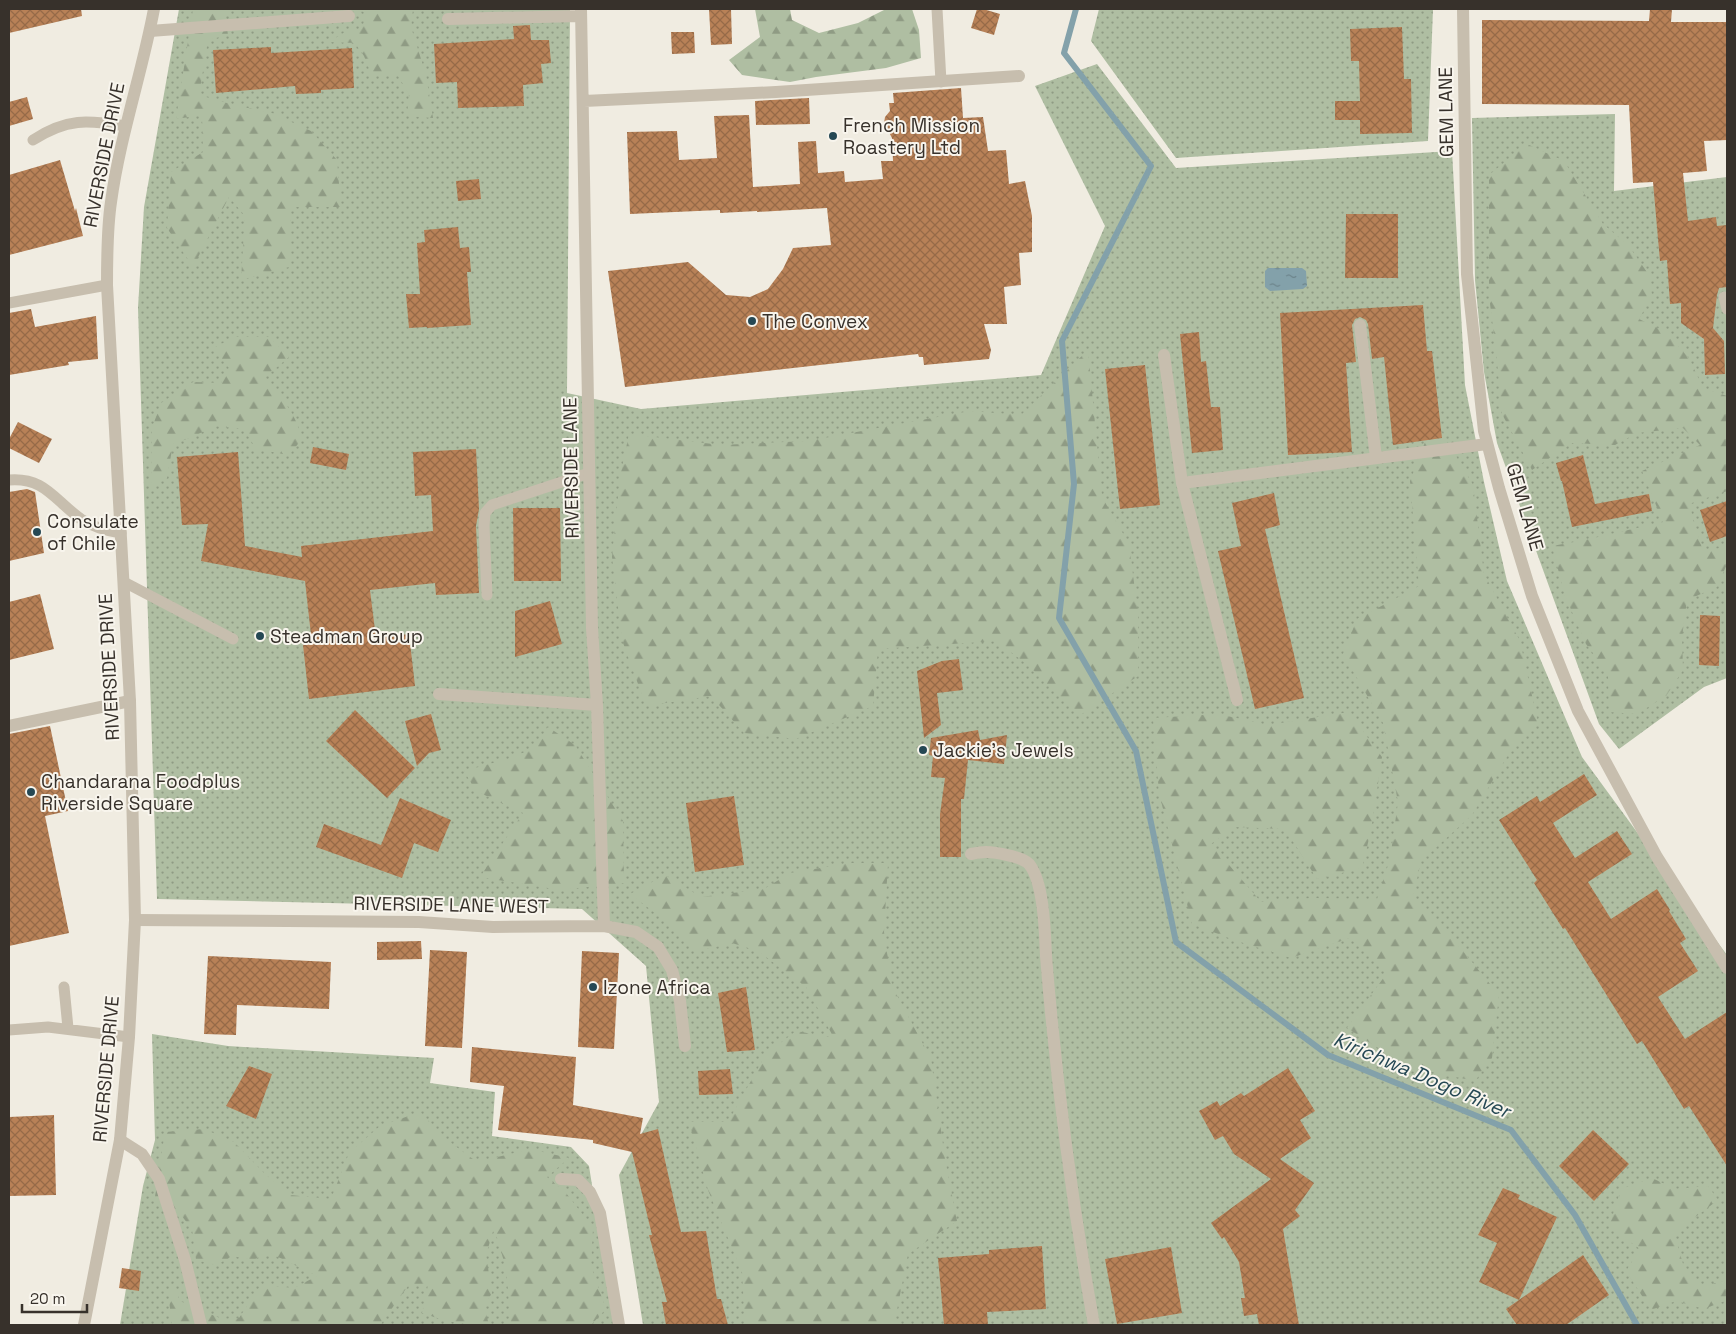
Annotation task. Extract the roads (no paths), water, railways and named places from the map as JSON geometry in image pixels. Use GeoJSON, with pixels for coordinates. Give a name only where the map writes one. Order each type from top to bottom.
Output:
{"type":"FeatureCollection","features":[{"type":"Feature","properties":{"kind":"street","name":"RIVERSIDE DRIVE"},"geometry":{"type":"LineString","coordinates":[[84,1325],[120,1140],[129,1036],[135,920],[130,701],[107,285],[107,238],[111,201],[126,126],[154,9]]}},
{"type":"Feature","properties":{"kind":"street","name":"GEM LANE"},"geometry":{"type":"LineString","coordinates":[[1463,9],[1467,274],[1484,431],[1501,498],[1532,596],[1578,710],[1657,858],[1727,968]]}},
{"type":"Feature","properties":{"kind":"street"},"geometry":{"type":"LineString","coordinates":[[448,19],[581,12]]}},
{"type":"Feature","properties":{"kind":"street","name":"RIVERSIDE LANE"},"geometry":{"type":"LineString","coordinates":[[581,12],[592,628],[597,705],[604,926]]}},
{"type":"Feature","properties":{"kind":"street"},"geometry":{"type":"LineString","coordinates":[[150,30],[349,16]]}},
{"type":"Feature","properties":{"kind":"street"},"geometry":{"type":"LineString","coordinates":[[584,101],[767,93],[1019,76]]}},
{"type":"Feature","properties":{"kind":"street"},"geometry":{"type":"LineString","coordinates":[[1360,325],[1376,458]]}},
{"type":"Feature","properties":{"kind":"street"},"geometry":{"type":"LineString","coordinates":[[1164,355],[1182,482],[1237,700]]}},
{"type":"Feature","properties":{"kind":"street"},"geometry":{"type":"LineString","coordinates":[[1182,482],[1487,444]]}},
{"type":"Feature","properties":{"kind":"street"},"geometry":{"type":"LineString","coordinates":[[439,694],[597,705]]}},
{"type":"Feature","properties":{"kind":"street"},"geometry":{"type":"LineString","coordinates":[[9,726],[130,701]]}},
{"type":"Feature","properties":{"kind":"street"},"geometry":{"type":"LineString","coordinates":[[971,854],[986,852],[1007,855],[1028,863],[1038,880],[1043,914],[1052,1020],[1078,1236],[1094,1325]]}},
{"type":"Feature","properties":{"kind":"street","name":"RIVERSIDE LANE WEST"},"geometry":{"type":"LineString","coordinates":[[135,920],[419,922],[493,927],[604,926],[636,932],[658,947],[672,970],[680,1001],[686,1046]]}},
{"type":"Feature","properties":{"kind":"street"},"geometry":{"type":"LineString","coordinates":[[120,1140],[142,1154],[159,1179],[184,1260],[201,1325]]}},
{"type":"Feature","properties":{"kind":"street"},"geometry":{"type":"LineString","coordinates":[[561,1179],[578,1180],[590,1192],[600,1213],[619,1325]]}},
{"type":"Feature","properties":{"kind":"lane"},"geometry":{"type":"LineString","coordinates":[[937,9],[941,82]]}},
{"type":"Feature","properties":{"kind":"lane"},"geometry":{"type":"LineString","coordinates":[[33,140],[49,130],[92,120],[126,126]]}},
{"type":"Feature","properties":{"kind":"lane"},"geometry":{"type":"LineString","coordinates":[[9,303],[107,285]]}},
{"type":"Feature","properties":{"kind":"lane"},"geometry":{"type":"LineString","coordinates":[[1724,297],[1727,309]]}},
{"type":"Feature","properties":{"kind":"lane"},"geometry":{"type":"LineString","coordinates":[[487,595],[483,537],[485,514],[488,509],[492,505],[589,473]]}},
{"type":"Feature","properties":{"kind":"lane"},"geometry":{"type":"LineString","coordinates":[[9,480],[29,480],[38,484],[82,519],[105,531],[121,533]]}},
{"type":"Feature","properties":{"kind":"lane"},"geometry":{"type":"LineString","coordinates":[[124,582],[232,639]]}},
{"type":"Feature","properties":{"kind":"lane"},"geometry":{"type":"LineString","coordinates":[[64,987],[68,1028]]}},
{"type":"Feature","properties":{"kind":"lane"},"geometry":{"type":"LineString","coordinates":[[9,1030],[48,1027],[68,1028],[129,1036]]}},
{"type":"Feature","properties":{"kind":"water"},"geometry":{"type":"Polygon","coordinates":[[[1268,268],[1302,268],[1306,271],[1307,286],[1303,289],[1270,291],[1265,287],[1265,271],[1268,268]]]}},
{"type":"Feature","properties":{"kind":"waterway","name":"Kirichwa Dogo River"},"geometry":{"type":"LineString","coordinates":[[1076,9],[1064,53],[1151,166],[1062,341],[1074,484],[1059,618],[1136,751],[1176,942],[1328,1055],[1511,1130],[1575,1215],[1637,1325]]}},
{"type":"Feature","properties":{"kind":"place","name":"French Mission Roastery Ltd"},"geometry":{"type":"Point","coordinates":[833,136]}},
{"type":"Feature","properties":{"kind":"place","name":"The Convex"},"geometry":{"type":"Point","coordinates":[752,321]}},
{"type":"Feature","properties":{"kind":"place","name":"Consulate of Chile"},"geometry":{"type":"Point","coordinates":[37,532]}},
{"type":"Feature","properties":{"kind":"place","name":"Steadman Group"},"geometry":{"type":"Point","coordinates":[260,636]}},
{"type":"Feature","properties":{"kind":"place","name":"Jackie's Jewels"},"geometry":{"type":"Point","coordinates":[923,750]}},
{"type":"Feature","properties":{"kind":"place","name":"Chandarana Foodplus Riverside Square"},"geometry":{"type":"Point","coordinates":[31,792]}},
{"type":"Feature","properties":{"kind":"place","name":"Izone Africa"},"geometry":{"type":"Point","coordinates":[593,987]}}]}
